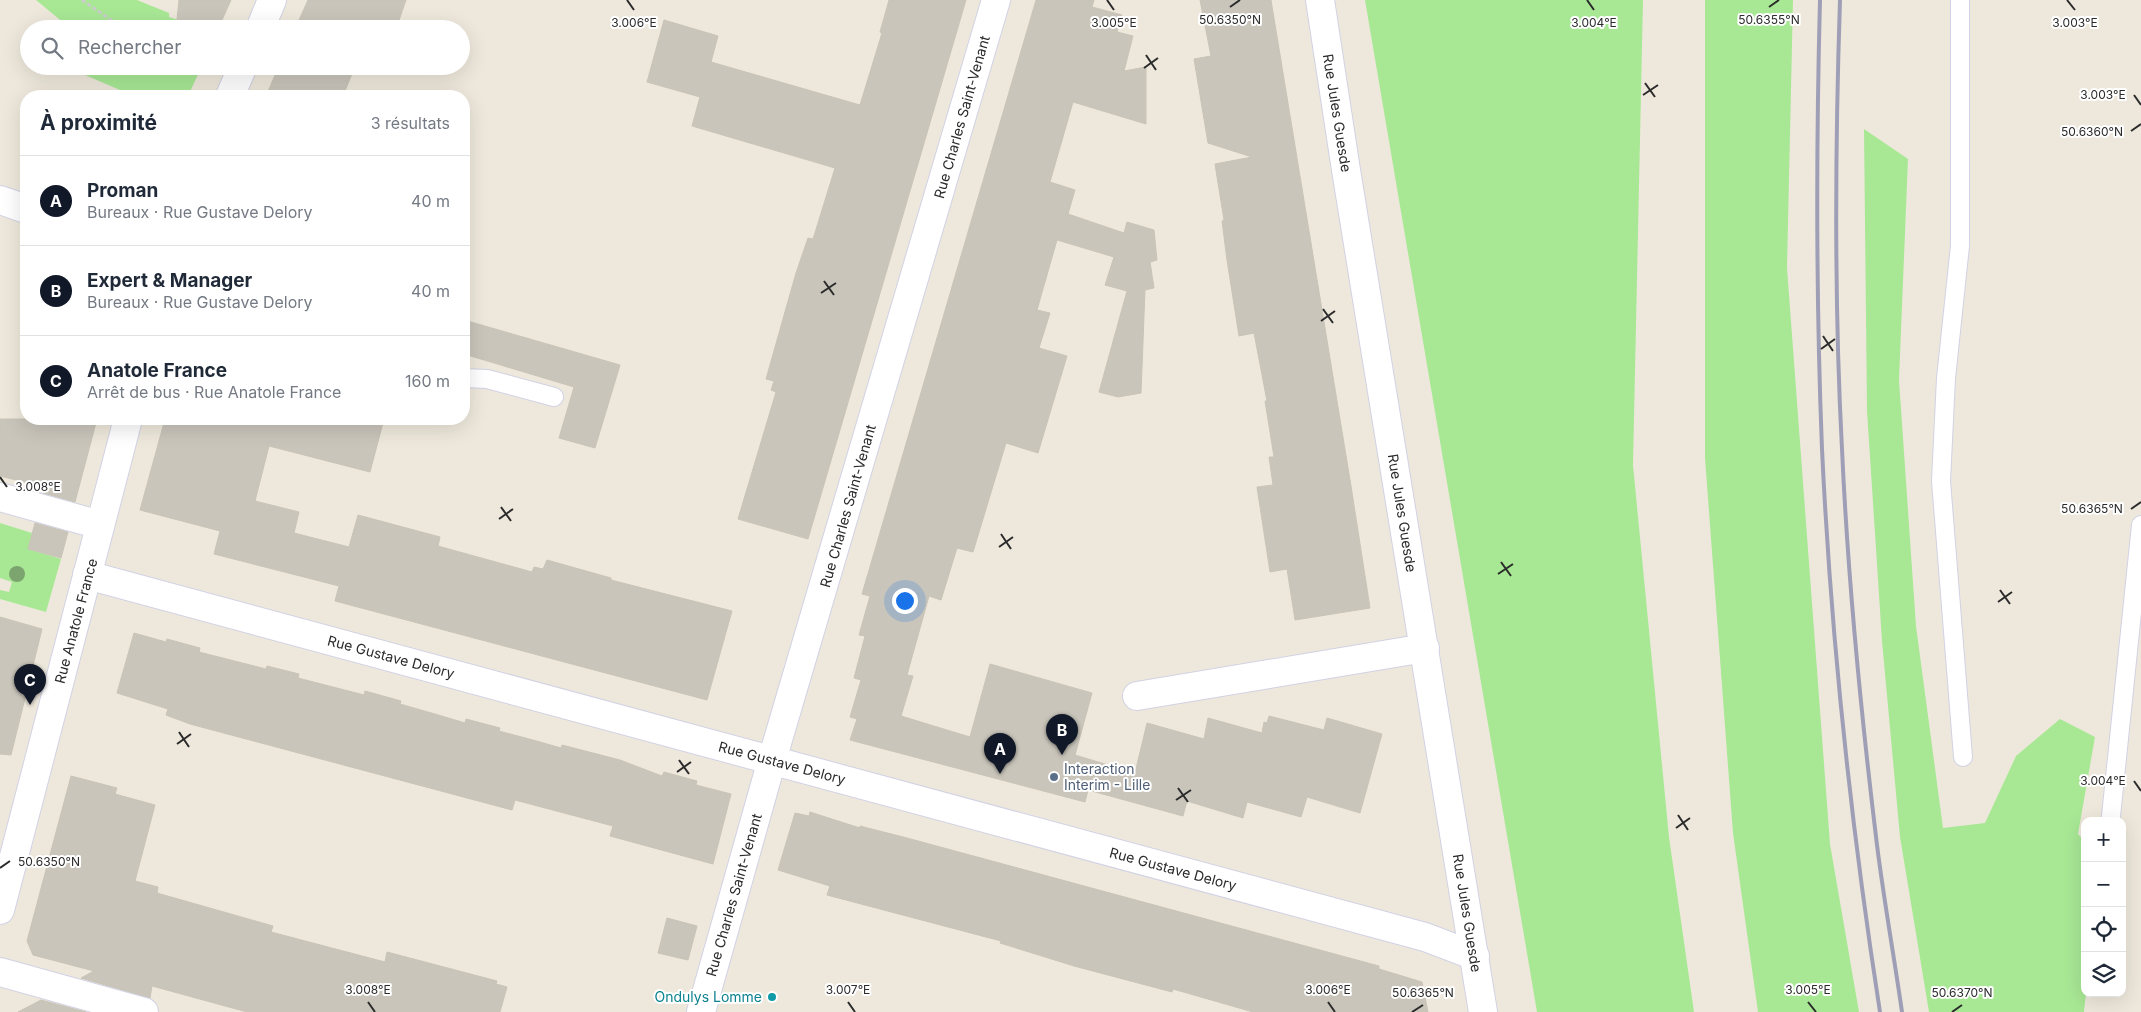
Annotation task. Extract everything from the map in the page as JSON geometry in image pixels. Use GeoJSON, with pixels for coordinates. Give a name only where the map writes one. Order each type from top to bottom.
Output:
{"type":"FeatureCollection","features":[{"type":"Feature","properties":{"kind":"street"},"geometry":{"type":"LineString","coordinates":[[264,20],[272,0]]}},
{"type":"Feature","properties":{"kind":"street","name":"Rue Charles Saint-Venant"},"geometry":{"type":"LineString","coordinates":[[700,1012],[772,760],[996,0]]}},
{"type":"Feature","properties":{"kind":"street","name":"Rue Jules Guesde"},"geometry":{"type":"LineString","coordinates":[[1320,5],[1483,1012]]}},
{"type":"Feature","properties":{"kind":"street"},"geometry":{"type":"LineString","coordinates":[[233,90],[239,75]]}},
{"type":"Feature","properties":{"kind":"street"},"geometry":{"type":"LineString","coordinates":[[0,200],[20,207]]}},
{"type":"Feature","properties":{"kind":"street","name":"Rue Anatole France"},"geometry":{"type":"LineString","coordinates":[[0,910],[126,425]]}},
{"type":"Feature","properties":{"kind":"street"},"geometry":{"type":"LineString","coordinates":[[0,497],[100,525]]}},
{"type":"Feature","properties":{"kind":"street","name":"Rue Gustave Delory"},"geometry":{"type":"LineString","coordinates":[[87,575],[1425,937],[1475,956]]}},
{"type":"Feature","properties":{"kind":"street"},"geometry":{"type":"LineString","coordinates":[[1137,696],[1425,648]]}},
{"type":"Feature","properties":{"kind":"street"},"geometry":{"type":"LineString","coordinates":[[0,972],[144,1012]]}},
{"type":"Feature","properties":{"kind":"lane"},"geometry":{"type":"LineString","coordinates":[[1960,0],[1960,246],[1946,378],[1941,481],[1963,757]]}},
{"type":"Feature","properties":{"kind":"lane"},"geometry":{"type":"LineString","coordinates":[[470,378],[487,379],[554,397]]}},
{"type":"Feature","properties":{"kind":"lane"},"geometry":{"type":"LineString","coordinates":[[2111,816],[2141,525]]}},
{"type":"Feature","properties":{"kind":"path"},"geometry":{"type":"LineString","coordinates":[[82,0],[111,20]]}},
{"type":"Feature","properties":{"kind":"green space"},"geometry":{"type":"Polygon","coordinates":[[[36,0],[137,0],[169,13],[169,17],[178,20],[60,20],[36,0]]]}},
{"type":"Feature","properties":{"kind":"green space"},"geometry":{"type":"Polygon","coordinates":[[[1365,0],[1643,0],[1633,465],[1669,837],[1694,1012],[1537,1012],[1365,0]]]}},
{"type":"Feature","properties":{"kind":"green space"},"geometry":{"type":"Polygon","coordinates":[[[1705,0],[1793,0],[1787,268],[1830,844],[1859,1012],[1758,1012],[1733,833],[1705,458],[1705,0]]]}},
{"type":"Feature","properties":{"kind":"green space"},"geometry":{"type":"Polygon","coordinates":[[[85,75],[198,75],[191,90],[120,90],[85,75]]]}},
{"type":"Feature","properties":{"kind":"green space"},"geometry":{"type":"Polygon","coordinates":[[[1864,129],[1908,159],[1899,380],[1916,626],[1943,828],[1985,823],[2016,756],[2060,719],[2095,737],[2078,834],[2081,837],[2081,997],[2086,997],[2084,1012],[1929,1012],[1900,837],[1882,641],[1867,411],[1864,129]]]}},
{"type":"Feature","properties":{"kind":"green space"},"geometry":{"type":"Polygon","coordinates":[[[0,523],[32,533],[29,549],[61,559],[46,612],[0,599],[0,590],[9,592],[12,582],[0,578],[0,523]]]}},
{"type":"Feature","properties":{"kind":"building"},"geometry":{"type":"Polygon","coordinates":[[[179,0],[231,0],[222,20],[177,20],[179,0]]]}},
{"type":"Feature","properties":{"kind":"building"},"geometry":{"type":"Polygon","coordinates":[[[308,0],[406,0],[399,20],[299,20],[308,0]]]}},
{"type":"Feature","properties":{"kind":"building"},"geometry":{"type":"Polygon","coordinates":[[[889,0],[966,0],[808,539],[738,519],[776,392],[771,390],[774,381],[766,379],[796,273],[808,238],[813,239],[835,168],[692,126],[700,97],[647,82],[664,20],[718,36],[711,62],[860,105],[882,33],[880,32],[889,0]]]}},
{"type":"Feature","properties":{"kind":"building"},"geometry":{"type":"Polygon","coordinates":[[[1036,0],[1094,0],[1092,7],[1122,15],[1117,32],[1133,36],[1124,71],[1146,67],[1146,124],[1073,102],[1050,182],[1075,190],[1068,214],[1124,233],[1127,222],[1154,230],[1157,260],[1150,262],[1154,288],[1145,290],[1141,393],[1118,397],[1099,392],[1127,291],[1105,285],[1114,257],[1057,240],[1037,310],[1050,313],[1039,348],[1067,356],[1038,453],[1006,443],[973,552],[957,548],[941,600],[929,596],[907,675],[913,676],[901,716],[970,737],[990,664],[1092,693],[1075,755],[1135,773],[1147,723],[1204,739],[1208,718],[1262,733],[1264,722],[1267,723],[1269,716],[1324,730],[1327,718],[1382,734],[1360,813],[1307,797],[1301,817],[1247,802],[1243,818],[1187,801],[1183,816],[1088,790],[1085,802],[850,740],[857,719],[850,717],[861,680],[854,678],[865,636],[859,635],[870,596],[862,594],[1036,0]]]}},
{"type":"Feature","properties":{"kind":"building"},"geometry":{"type":"Polygon","coordinates":[[[1200,0],[1271,0],[1370,608],[1295,620],[1287,569],[1270,572],[1257,487],[1273,485],[1269,457],[1274,457],[1265,401],[1267,401],[1254,333],[1239,336],[1215,164],[1252,157],[1208,143],[1194,59],[1211,56],[1200,0]]]}},
{"type":"Feature","properties":{"kind":"building"},"geometry":{"type":"Polygon","coordinates":[[[275,75],[351,75],[345,90],[269,90],[275,75]]]}},
{"type":"Feature","properties":{"kind":"building"},"geometry":{"type":"Polygon","coordinates":[[[470,322],[620,365],[595,448],[559,438],[574,387],[470,356],[470,322]]]}},
{"type":"Feature","properties":{"kind":"building"},"geometry":{"type":"Polygon","coordinates":[[[0,419],[20,419],[20,425],[95,425],[75,502],[43,493],[44,487],[0,476],[0,419]]]}},
{"type":"Feature","properties":{"kind":"building"},"geometry":{"type":"Polygon","coordinates":[[[163,425],[382,425],[370,472],[269,446],[255,501],[299,512],[294,533],[349,547],[358,515],[440,537],[438,546],[532,572],[534,567],[543,569],[547,560],[611,578],[611,580],[732,611],[707,700],[335,601],[339,586],[214,554],[220,531],[140,510],[163,425]]]}},
{"type":"Feature","properties":{"kind":"building"},"geometry":{"type":"Polygon","coordinates":[[[35,523],[68,532],[61,558],[28,549],[35,523]]]}},
{"type":"Feature","properties":{"kind":"building"},"geometry":{"type":"Polygon","coordinates":[[[0,617],[42,629],[11,755],[0,754],[0,617]]]}},
{"type":"Feature","properties":{"kind":"building"},"geometry":{"type":"Polygon","coordinates":[[[134,633],[166,642],[167,639],[200,648],[199,652],[266,669],[267,666],[299,674],[298,678],[364,695],[365,691],[401,701],[400,704],[465,723],[466,719],[500,728],[499,731],[561,748],[562,745],[620,760],[662,776],[664,772],[697,781],[696,785],[731,794],[713,864],[610,836],[613,826],[515,800],[512,810],[190,724],[166,715],[168,709],[117,693],[134,633]]]}},
{"type":"Feature","properties":{"kind":"building"},"geometry":{"type":"Polygon","coordinates":[[[71,776],[117,788],[115,794],[155,805],[135,881],[158,887],[157,893],[273,926],[271,932],[385,962],[387,952],[497,981],[496,984],[507,987],[500,1012],[247,1012],[152,986],[150,998],[81,978],[94,971],[33,955],[27,941],[71,776]]]}},
{"type":"Feature","properties":{"kind":"building"},"geometry":{"type":"Polygon","coordinates":[[[810,812],[860,828],[860,826],[907,838],[1379,966],[1379,969],[1422,982],[1428,1012],[1253,1012],[1173,989],[1172,992],[1074,966],[1000,943],[1001,941],[827,895],[830,886],[778,870],[795,813],[809,816],[810,812]]]}},
{"type":"Feature","properties":{"kind":"building"},"geometry":{"type":"Polygon","coordinates":[[[667,918],[697,926],[688,960],[658,953],[667,918]]]}},
{"type":"Feature","properties":{"kind":"building"},"geometry":{"type":"Polygon","coordinates":[[[41,1000],[86,1012],[18,1012],[41,1000]]]}},
{"type":"Feature","properties":{"kind":"railway"},"geometry":{"type":"LineString","coordinates":[[1820,0],[1817,168],[1818,281],[1820,393],[1826,520],[1851,802],[1880,1012]]}},
{"type":"Feature","properties":{"kind":"railway"},"geometry":{"type":"LineString","coordinates":[[1840,0],[1836,169],[1839,393],[1851,598],[1880,866],[1902,1012]]}},
{"type":"Feature","properties":{"kind":"place","name":"Anatole France"},"geometry":{"type":"Point","coordinates":[30,705]}},
{"type":"Feature","properties":{"kind":"place","name":"Expert & Manager"},"geometry":{"type":"Point","coordinates":[1062,755]}},
{"type":"Feature","properties":{"kind":"place","name":"Proman"},"geometry":{"type":"Point","coordinates":[1000,774]}},
{"type":"Feature","properties":{"kind":"place","name":"Interaction Interim - Lille"},"geometry":{"type":"Point","coordinates":[1054,777]}},
{"type":"Feature","properties":{"kind":"place","name":"Ondulys Lomme"},"geometry":{"type":"Point","coordinates":[772,997]}}]}
